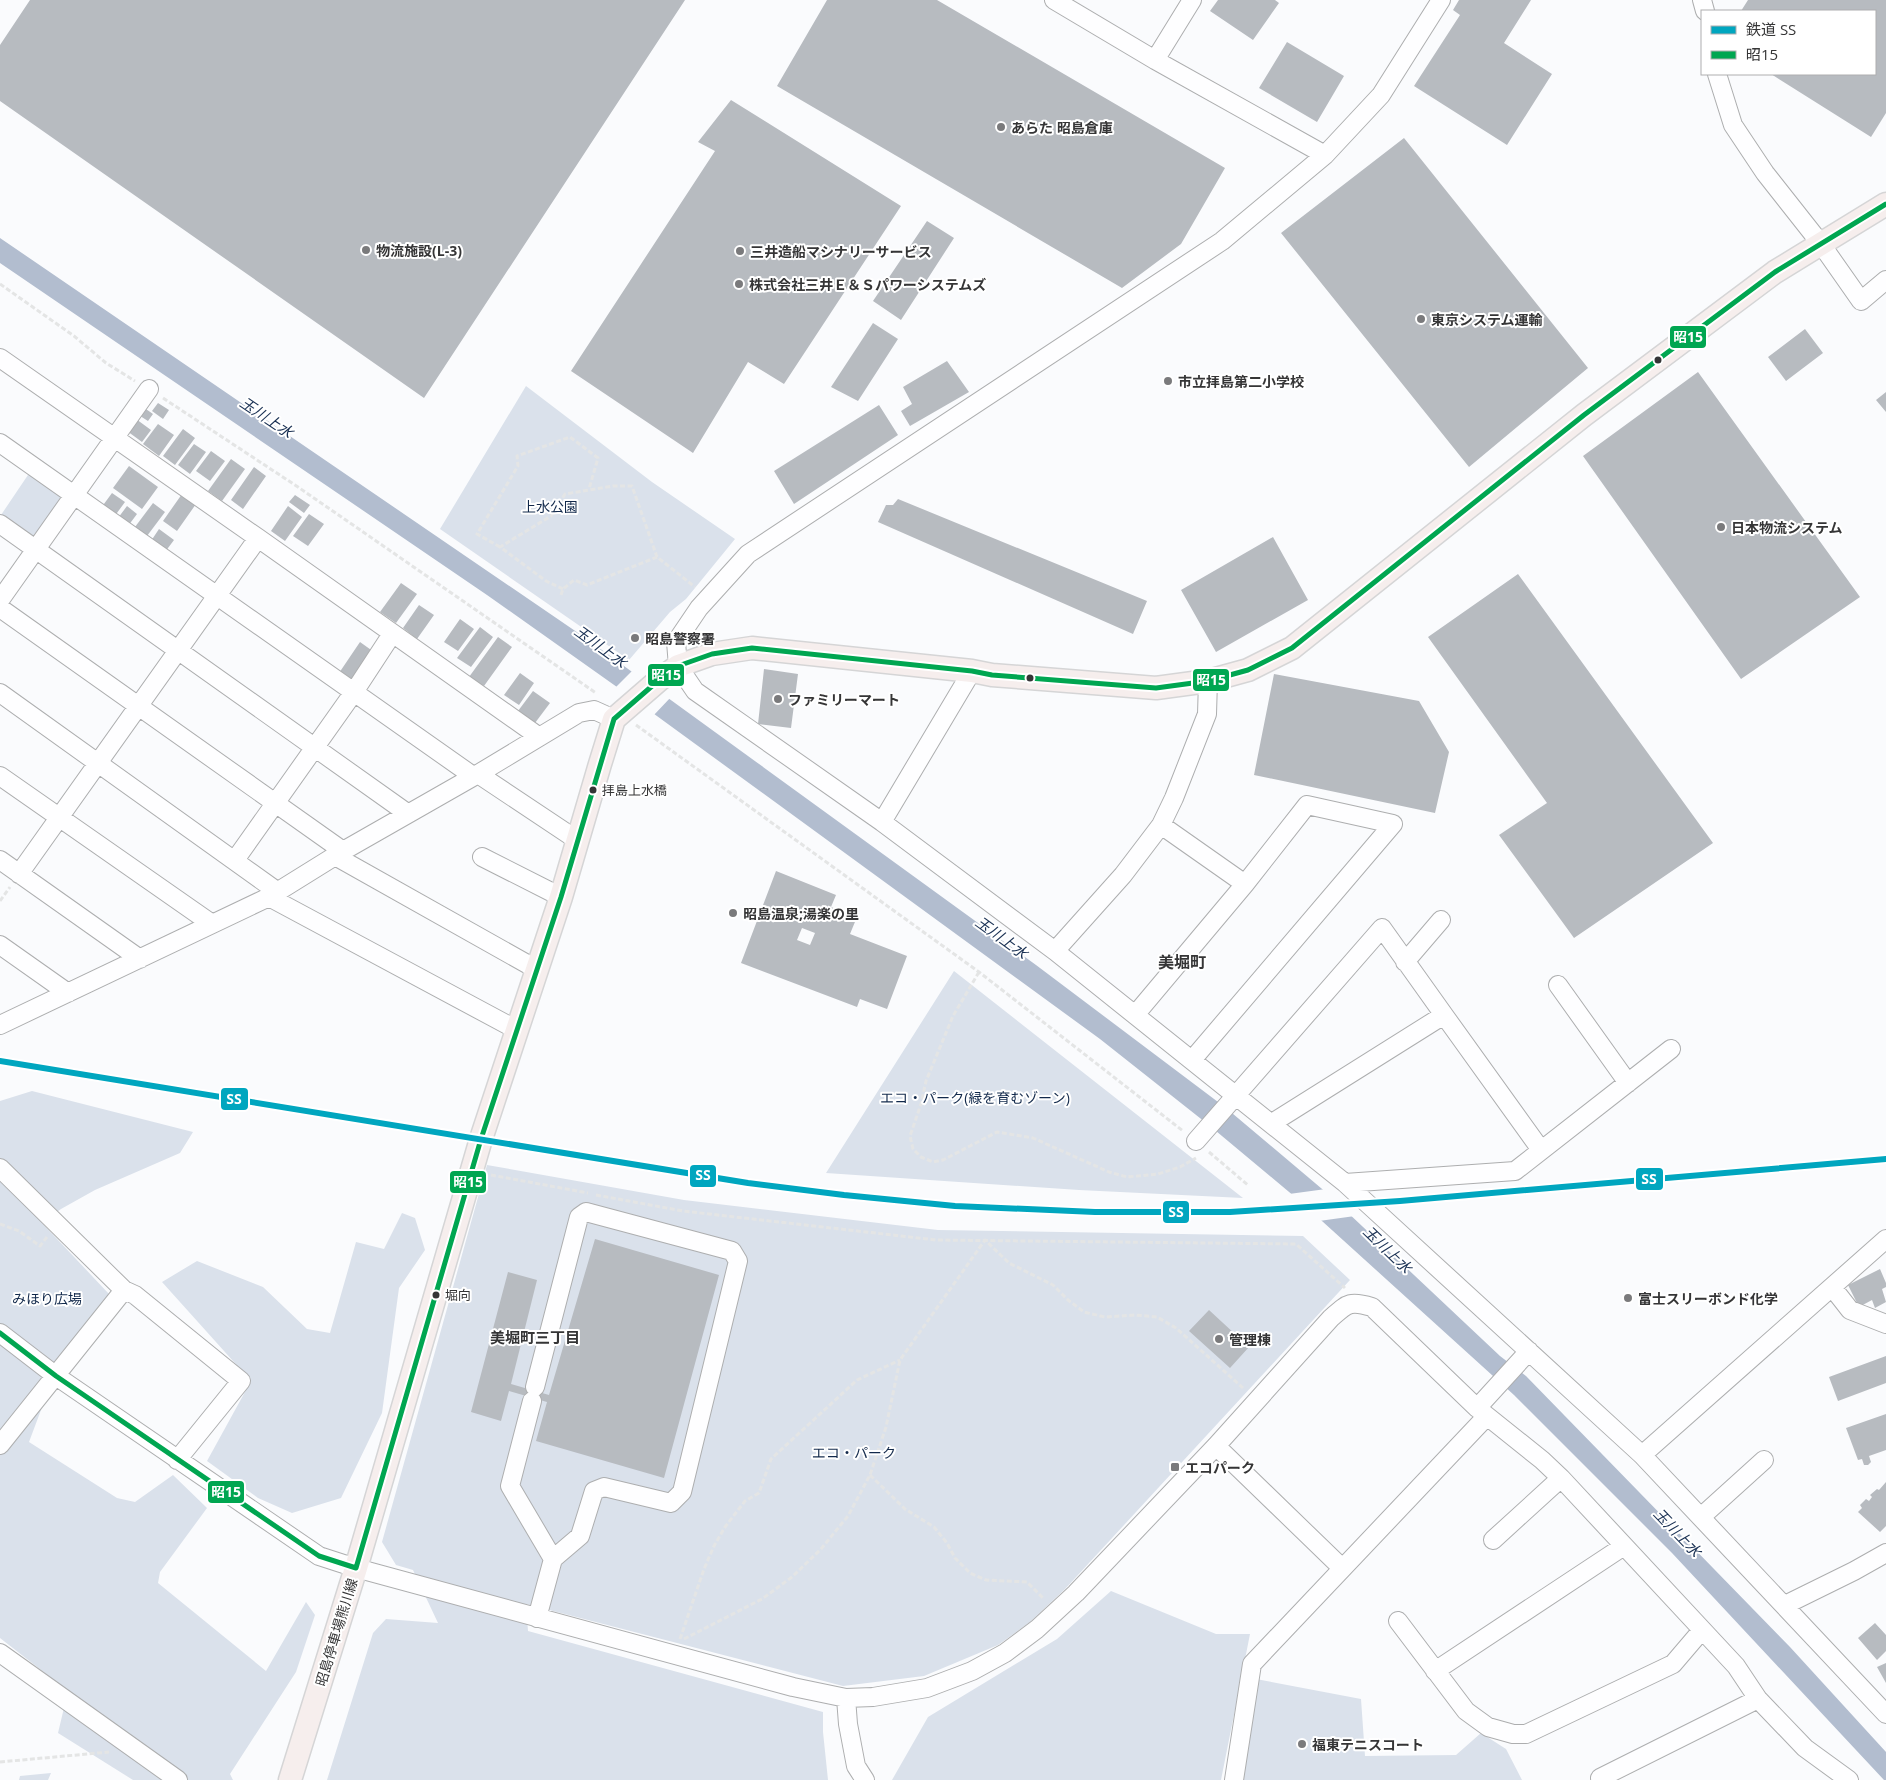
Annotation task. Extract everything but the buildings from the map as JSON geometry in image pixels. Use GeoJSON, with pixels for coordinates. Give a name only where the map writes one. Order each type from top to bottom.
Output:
{"type":"FeatureCollection","features":[{"type":"Feature","properties":{"kind":"main road"},"geometry":{"type":"LineString","coordinates":[[627,716],[659,680],[678,666],[712,654],[752,648],[972,671],[992,675],[1156,688],[1208,681],[1248,670],[1292,648],[1584,415],[1776,272],[1886,204]]}},
{"type":"Feature","properties":{"kind":"main road","name":"昭島停車場熊川線"},"geometry":{"type":"LineString","coordinates":[[290,1780],[356,1568],[471,1171],[561,896],[577,840],[627,716]]}},
{"type":"Feature","properties":{"kind":"street"},"geometry":{"type":"LineString","coordinates":[[1054,0],[1155,60],[1325,154]]}},
{"type":"Feature","properties":{"kind":"street"},"geometry":{"type":"LineString","coordinates":[[1155,60],[1192,0]]}},
{"type":"Feature","properties":{"kind":"street"},"geometry":{"type":"LineString","coordinates":[[1441,0],[1381,95],[1325,154],[1222,241],[748,554],[698,608],[676,642],[678,666],[695,691],[882,822],[1055,951],[1346,1183],[1642,1455],[1784,1605],[1878,1693],[1886,1714]]}},
{"type":"Feature","properties":{"kind":"street"},"geometry":{"type":"LineString","coordinates":[[1717,75],[1734,125],[1765,173],[1821,244],[1861,301],[1886,280]]}},
{"type":"Feature","properties":{"kind":"street"},"geometry":{"type":"LineString","coordinates":[[1851,227],[1886,195]]}},
{"type":"Feature","properties":{"kind":"street"},"geometry":{"type":"LineString","coordinates":[[0,358],[538,736]]}},
{"type":"Feature","properties":{"kind":"street"},"geometry":{"type":"LineString","coordinates":[[0,600],[149,389]]}},
{"type":"Feature","properties":{"kind":"street"},"geometry":{"type":"LineString","coordinates":[[0,442],[354,692],[476,775],[577,840]]}},
{"type":"Feature","properties":{"kind":"street"},"geometry":{"type":"LineString","coordinates":[[0,524],[407,813]]}},
{"type":"Feature","properties":{"kind":"street"},"geometry":{"type":"LineString","coordinates":[[20,874],[258,538]]}},
{"type":"Feature","properties":{"kind":"street"},"geometry":{"type":"LineString","coordinates":[[0,608],[275,803],[339,854],[536,969]]}},
{"type":"Feature","properties":{"kind":"street"},"geometry":{"type":"LineString","coordinates":[[235,860],[354,692],[392,634]]}},
{"type":"Feature","properties":{"kind":"street"},"geometry":{"type":"LineString","coordinates":[[882,822],[972,671]]}},
{"type":"Feature","properties":{"kind":"street"},"geometry":{"type":"LineString","coordinates":[[1055,951],[1123,875],[1161,825],[1174,798],[1207,714],[1208,681]]}},
{"type":"Feature","properties":{"kind":"street"},"geometry":{"type":"LineString","coordinates":[[0,693],[235,860],[274,894],[517,1030]]}},
{"type":"Feature","properties":{"kind":"street"},"geometry":{"type":"LineString","coordinates":[[0,1025],[274,894],[407,813],[476,775],[579,713],[594,710],[627,716]]}},
{"type":"Feature","properties":{"kind":"street"},"geometry":{"type":"LineString","coordinates":[[0,776],[212,924]]}},
{"type":"Feature","properties":{"kind":"street"},"geometry":{"type":"LineString","coordinates":[[1135,1015],[1245,884],[1307,805],[1393,824],[1192,1060]]}},
{"type":"Feature","properties":{"kind":"street"},"geometry":{"type":"LineString","coordinates":[[1161,825],[1245,884]]}},
{"type":"Feature","properties":{"kind":"street"},"geometry":{"type":"LineString","coordinates":[[482,857],[561,896]]}},
{"type":"Feature","properties":{"kind":"street"},"geometry":{"type":"LineString","coordinates":[[0,860],[140,959]]}},
{"type":"Feature","properties":{"kind":"street"},"geometry":{"type":"LineString","coordinates":[[1405,962],[1441,920]]}},
{"type":"Feature","properties":{"kind":"street"},"geometry":{"type":"LineString","coordinates":[[1196,1141],[1382,928],[1541,1150]]}},
{"type":"Feature","properties":{"kind":"street"},"geometry":{"type":"LineString","coordinates":[[0,945],[68,993]]}},
{"type":"Feature","properties":{"kind":"street"},"geometry":{"type":"LineString","coordinates":[[1558,985],[1628,1083]]}},
{"type":"Feature","properties":{"kind":"street"},"geometry":{"type":"LineString","coordinates":[[1272,1123],[1444,1015]]}},
{"type":"Feature","properties":{"kind":"street"},"geometry":{"type":"LineString","coordinates":[[1346,1183],[1516,1170],[1671,1049]]}},
{"type":"Feature","properties":{"kind":"street"},"geometry":{"type":"LineString","coordinates":[[0,1168],[124,1290],[135,1295],[241,1381],[177,1460]]}},
{"type":"Feature","properties":{"kind":"street"},"geometry":{"type":"LineString","coordinates":[[537,1618],[553,1559],[580,1536],[594,1491],[604,1487],[671,1503],[682,1492],[738,1260],[732,1251],[586,1212],[579,1218],[510,1486],[553,1559]]}},
{"type":"Feature","properties":{"kind":"street"},"geometry":{"type":"LineString","coordinates":[[1642,1455],[1886,1239]]}},
{"type":"Feature","properties":{"kind":"street"},"geometry":{"type":"LineString","coordinates":[[1832,1287],[1850,1310],[1886,1324]]}},
{"type":"Feature","properties":{"kind":"street"},"geometry":{"type":"LineString","coordinates":[[0,1445],[124,1290]]}},
{"type":"Feature","properties":{"kind":"street"},"geometry":{"type":"LineString","coordinates":[[0,1334],[56,1376],[319,1556],[356,1568],[793,1687],[846,1698],[873,1697],[927,1688],[972,1671],[1004,1653],[1037,1629],[1076,1593],[1216,1446],[1331,1318],[1347,1305],[1359,1303],[1372,1307],[1561,1478],[1736,1666],[1758,1699],[1805,1748],[1849,1780]]}},
{"type":"Feature","properties":{"kind":"street"},"geometry":{"type":"LineString","coordinates":[[1234,1780],[1252,1664],[1342,1568],[1483,1408],[1529,1351]]}},
{"type":"Feature","properties":{"kind":"street"},"geometry":{"type":"LineString","coordinates":[[1216,1446],[1342,1568]]}},
{"type":"Feature","properties":{"kind":"street"},"geometry":{"type":"LineString","coordinates":[[1701,1517],[1764,1460]]}},
{"type":"Feature","properties":{"kind":"street"},"geometry":{"type":"LineString","coordinates":[[1493,1540],[1561,1478]]}},
{"type":"Feature","properties":{"kind":"street"},"geometry":{"type":"LineString","coordinates":[[1435,1671],[1624,1546]]}},
{"type":"Feature","properties":{"kind":"street"},"geometry":{"type":"LineString","coordinates":[[1784,1605],[1854,1571],[1886,1552]]}},
{"type":"Feature","properties":{"kind":"street"},"geometry":{"type":"LineString","coordinates":[[1398,1621],[1466,1711],[1488,1726],[1513,1734],[1526,1734],[1673,1664],[1702,1630]]}},
{"type":"Feature","properties":{"kind":"street"},"geometry":{"type":"LineString","coordinates":[[0,1654],[178,1780]]}},
{"type":"Feature","properties":{"kind":"street"},"geometry":{"type":"LineString","coordinates":[[846,1698],[848,1724],[856,1766],[865,1780]]}},
{"type":"Feature","properties":{"kind":"street"},"geometry":{"type":"LineString","coordinates":[[1600,1778],[1758,1699]]}},
{"type":"Feature","properties":{"kind":"path"},"geometry":{"type":"LineString","coordinates":[[0,284],[74,336],[106,363],[298,487],[597,694]]}},
{"type":"Feature","properties":{"kind":"path"},"geometry":{"type":"LineString","coordinates":[[563,589],[546,581],[500,547],[476,534],[518,466],[517,456],[570,437],[598,458],[588,489]]}},
{"type":"Feature","properties":{"kind":"path"},"geometry":{"type":"LineString","coordinates":[[500,547],[551,516],[565,494],[613,486],[632,486],[657,556],[696,587]]}},
{"type":"Feature","properties":{"kind":"path"},"geometry":{"type":"LineString","coordinates":[[562,595],[563,589],[574,580],[588,585],[657,556]]}},
{"type":"Feature","properties":{"kind":"path"},"geometry":{"type":"LineString","coordinates":[[627,716],[979,972],[1196,1141]]}},
{"type":"Feature","properties":{"kind":"path"},"geometry":{"type":"LineString","coordinates":[[979,972],[953,1016],[926,1081],[921,1104],[910,1136],[913,1149],[922,1157],[933,1162],[943,1160],[997,1132],[1033,1138],[1109,1172],[1127,1177],[1158,1174],[1188,1163],[1207,1151],[1249,1186]]}},
{"type":"Feature","properties":{"kind":"path"},"geometry":{"type":"LineString","coordinates":[[471,1171],[683,1211],[936,1240],[1296,1244],[1353,1295],[1359,1303]]}},
{"type":"Feature","properties":{"kind":"path"},"geometry":{"type":"LineString","coordinates":[[0,1224],[19,1231],[40,1246],[51,1232]]}},
{"type":"Feature","properties":{"kind":"path"},"geometry":{"type":"LineString","coordinates":[[900,1360],[857,1380],[771,1459],[759,1493],[745,1502],[714,1546],[704,1569],[679,1642],[762,1599],[792,1577],[821,1549],[848,1516],[870,1475],[886,1427],[900,1360],[986,1240]]}},
{"type":"Feature","properties":{"kind":"path"},"geometry":{"type":"LineString","coordinates":[[986,1240],[1009,1263],[1053,1285],[1084,1312],[1105,1317],[1135,1315],[1157,1318],[1176,1328],[1243,1388]]}},
{"type":"Feature","properties":{"kind":"path"},"geometry":{"type":"LineString","coordinates":[[870,1475],[905,1509],[934,1527],[956,1558],[970,1573],[986,1580],[1027,1582],[1045,1600]]}},
{"type":"Feature","properties":{"kind":"path"},"geometry":{"type":"LineString","coordinates":[[0,1762],[114,1752]]}},
{"type":"Feature","properties":{"kind":"green space","name":"上水公園"},"geometry":{"type":"Polygon","coordinates":[[[526,386],[652,482],[735,539],[686,599],[670,612],[629,660],[440,529],[526,386]]]}},
{"type":"Feature","properties":{"kind":"green space"},"geometry":{"type":"Polygon","coordinates":[[[30,472],[63,494],[33,538],[1,515],[30,472]]]}},
{"type":"Feature","properties":{"kind":"green space","name":"エコ・パーク(緑を育むゾーン)"},"geometry":{"type":"Polygon","coordinates":[[[954,971],[1243,1198],[1079,1190],[826,1173],[954,971]]]}},
{"type":"Feature","properties":{"kind":"green space","name":"みほり広場"},"geometry":{"type":"Polygon","coordinates":[[[32,1091],[193,1132],[180,1153],[95,1190],[61,1209],[42,1223],[109,1294],[35,1387],[44,1402],[29,1442],[117,1498],[135,1502],[173,1475],[207,1508],[160,1572],[158,1583],[266,1671],[306,1602],[315,1615],[296,1672],[230,1774],[233,1780],[133,1780],[58,1733],[68,1691],[0,1638],[0,1101],[32,1091]]]}},
{"type":"Feature","properties":{"kind":"green space","name":"エコ・パーク"},"geometry":{"type":"Polygon","coordinates":[[[487,1165],[684,1200],[938,1230],[1303,1236],[1350,1280],[1065,1589],[1030,1622],[998,1645],[924,1676],[843,1686],[526,1604],[528,1631],[823,1712],[828,1780],[327,1780],[373,1633],[386,1619],[438,1623],[413,1570],[396,1565],[382,1542],[487,1165]]]}},
{"type":"Feature","properties":{"kind":"green space"},"geometry":{"type":"Polygon","coordinates":[[[402,1213],[415,1218],[425,1250],[399,1288],[382,1413],[341,1498],[292,1513],[258,1498],[207,1461],[251,1381],[162,1282],[197,1261],[263,1287],[307,1329],[330,1333],[356,1242],[384,1249],[402,1213]]]}},
{"type":"Feature","properties":{"kind":"green space"},"geometry":{"type":"Polygon","coordinates":[[[1111,1591],[1216,1634],[1250,1634],[1221,1780],[892,1780],[928,1717],[1057,1639],[1111,1591]]]}},
{"type":"Feature","properties":{"kind":"green space"},"geometry":{"type":"Polygon","coordinates":[[[1256,1679],[1361,1699],[1365,1756],[1456,1755],[1481,1733],[1506,1749],[1522,1780],[1242,1780],[1256,1679]]]}},
{"type":"Feature","properties":{"kind":"green space"},"geometry":{"type":"Polygon","coordinates":[[[51,1773],[48,1780],[19,1780],[20,1776],[51,1773]]]}},
{"type":"Feature","properties":{"kind":"water"},"geometry":{"type":"Polygon","coordinates":[[[0,238],[584,637],[1036,965],[1226,1108],[1328,1194],[1500,1356],[1526,1376],[1790,1647],[1886,1752],[1886,1780],[1672,1553],[1514,1395],[1301,1202],[1210,1126],[1100,1039],[624,692],[487,595],[0,263],[0,238]]]}},
{"type":"Feature","properties":{"kind":"pier"},"geometry":{"type":"Polygon","coordinates":[[[633,670],[671,697],[653,716],[615,688],[633,670]]]}},
{"type":"Feature","properties":{"kind":"pier"},"geometry":{"type":"Polygon","coordinates":[[[1326,1189],[1355,1216],[1319,1221],[1289,1194],[1326,1189]]]}},
{"type":"Feature","properties":{"kind":"rail line","name":"SS"},"geometry":{"type":"LineString","coordinates":[[0,1061],[748,1183],[955,1206],[1095,1212],[1230,1212],[1400,1201],[1886,1159]]}},
{"type":"Feature","properties":{"kind":"transit line","name":"昭15"},"geometry":{"type":"LineString","coordinates":[[0,1333],[56,1376],[319,1556],[356,1568],[481,1139],[561,897],[614,719],[678,666],[712,654],[752,648],[972,671],[992,675],[1156,688],[1208,681],[1248,670],[1292,648],[1584,415],[1775,272],[1886,204]]}},
{"type":"Feature","properties":{"kind":"place","name":"あらた 昭島倉庫"},"geometry":{"type":"Point","coordinates":[1001,127]}},
{"type":"Feature","properties":{"kind":"place","name":"物流施設(L-3)"},"geometry":{"type":"Point","coordinates":[366,250]}},
{"type":"Feature","properties":{"kind":"place","name":"三井造船マシナリーサービス"},"geometry":{"type":"Point","coordinates":[740,251]}},
{"type":"Feature","properties":{"kind":"place","name":"株式会社三井Ｅ＆Ｓパワーシステムズ"},"geometry":{"type":"Point","coordinates":[739,284]}},
{"type":"Feature","properties":{"kind":"place","name":"東京システム運輸"},"geometry":{"type":"Point","coordinates":[1421,319]}},
{"type":"Feature","properties":{"kind":"place","name":"市立拝島第二小学校"},"geometry":{"type":"Point","coordinates":[1168,381]}},
{"type":"Feature","properties":{"kind":"place","name":"日本物流システム"},"geometry":{"type":"Point","coordinates":[1721,527]}},
{"type":"Feature","properties":{"kind":"place","name":"昭島警察署"},"geometry":{"type":"Point","coordinates":[635,638]}},
{"type":"Feature","properties":{"kind":"place","name":"ファミリーマート"},"geometry":{"type":"Point","coordinates":[778,699]}},
{"type":"Feature","properties":{"kind":"place","name":"拝島上水橋"},"geometry":{"type":"Point","coordinates":[593,790]}},
{"type":"Feature","properties":{"kind":"place","name":"昭島温泉;湯楽の里"},"geometry":{"type":"Point","coordinates":[733,913]}},
{"type":"Feature","properties":{"kind":"place","name":"堀向"},"geometry":{"type":"Point","coordinates":[436,1295]}},
{"type":"Feature","properties":{"kind":"place","name":"富士スリーボンド化学"},"geometry":{"type":"Point","coordinates":[1628,1298]}},
{"type":"Feature","properties":{"kind":"place","name":"管理棟"},"geometry":{"type":"Point","coordinates":[1219,1339]}},
{"type":"Feature","properties":{"kind":"place","name":"エコパーク"},"geometry":{"type":"Point","coordinates":[1175,1467]}},
{"type":"Feature","properties":{"kind":"place","name":"福東テニスコート"},"geometry":{"type":"Point","coordinates":[1302,1744]}},
{"type":"Feature","properties":{"kind":"district","name":"美堀町"},"geometry":{"type":"Point","coordinates":[1182,962]}},
{"type":"Feature","properties":{"kind":"district","name":"美堀町三丁目"},"geometry":{"type":"Point","coordinates":[535,1337]}},
{"type":"Feature","properties":{"kind":"water label","name":"玉川上水"},"geometry":{"type":"Point","coordinates":[267,417]}},
{"type":"Feature","properties":{"kind":"water label","name":"玉川上水"},"geometry":{"type":"Point","coordinates":[601,646]}},
{"type":"Feature","properties":{"kind":"water label","name":"玉川上水"},"geometry":{"type":"Point","coordinates":[1002,937]}},
{"type":"Feature","properties":{"kind":"water label","name":"玉川上水"},"geometry":{"type":"Point","coordinates":[1388,1249]}},
{"type":"Feature","properties":{"kind":"water label","name":"玉川上水"},"geometry":{"type":"Point","coordinates":[1678,1532]}}]}
